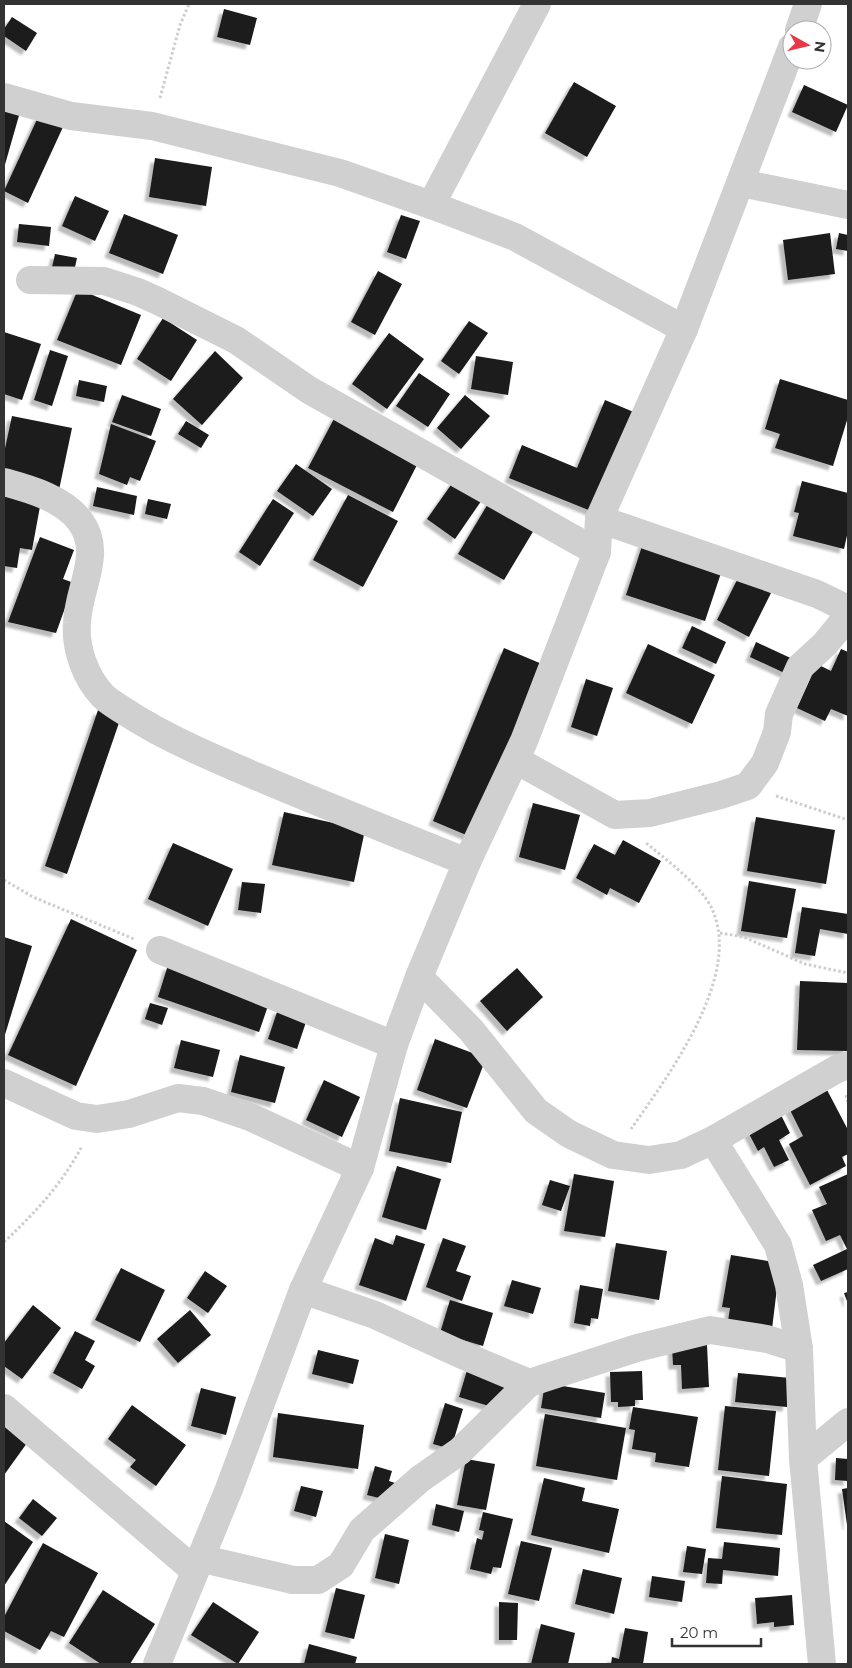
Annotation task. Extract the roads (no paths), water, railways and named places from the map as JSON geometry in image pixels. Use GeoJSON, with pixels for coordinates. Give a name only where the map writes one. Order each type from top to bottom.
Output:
{"type":"FeatureCollection","features":[{"type":"Feature","properties":{"kind":"street"},"geometry":{"type":"LineString","coordinates":[[431,204],[537,4]]}},
{"type":"Feature","properties":{"kind":"street"},"geometry":{"type":"LineString","coordinates":[[802,20],[808,4]]}},
{"type":"Feature","properties":{"kind":"street"},"geometry":{"type":"LineString","coordinates":[[157,1664],[229,1489],[303,1290],[360,1168],[394,1045],[419,977],[466,862],[516,760],[597,552],[599,519],[684,329],[783,70]]}},
{"type":"Feature","properties":{"kind":"street"},"geometry":{"type":"LineString","coordinates":[[4,97],[71,116],[152,126],[340,173],[431,204],[515,237],[684,329]]}},
{"type":"Feature","properties":{"kind":"street"},"geometry":{"type":"LineString","coordinates":[[741,183],[848,205]]}},
{"type":"Feature","properties":{"kind":"street"},"geometry":{"type":"LineString","coordinates":[[30,280],[104,282],[138,292],[158,301],[236,340],[308,390],[597,552]]}},
{"type":"Feature","properties":{"kind":"street"},"geometry":{"type":"LineString","coordinates":[[4,482],[45,495],[70,511],[80,521],[87,534],[90,541],[91,559],[77,622],[78,642],[82,662],[91,681],[104,697],[152,729],[233,767],[466,862]]}},
{"type":"Feature","properties":{"kind":"street"},"geometry":{"type":"LineString","coordinates":[[599,519],[818,594],[848,609]]}},
{"type":"Feature","properties":{"kind":"street"},"geometry":{"type":"LineString","coordinates":[[516,760],[615,816],[650,812],[721,795],[748,786],[765,762],[777,732],[779,714],[800,667],[825,644],[848,616]]}},
{"type":"Feature","properties":{"kind":"street"},"geometry":{"type":"LineString","coordinates":[[160,950],[394,1045]]}},
{"type":"Feature","properties":{"kind":"street"},"geometry":{"type":"LineString","coordinates":[[419,977],[472,1030],[536,1111],[569,1134],[613,1155],[650,1160],[681,1155],[713,1140],[837,1069],[848,1065]]}},
{"type":"Feature","properties":{"kind":"street"},"geometry":{"type":"LineString","coordinates":[[4,1083],[76,1116],[97,1119],[129,1114],[178,1098],[203,1101],[250,1117],[360,1168]]}},
{"type":"Feature","properties":{"kind":"street"},"geometry":{"type":"LineString","coordinates":[[713,1140],[778,1245],[788,1285],[799,1350],[803,1459],[822,1664]]}},
{"type":"Feature","properties":{"kind":"street"},"geometry":{"type":"LineString","coordinates":[[303,1290],[375,1315],[529,1383]]}},
{"type":"Feature","properties":{"kind":"street"},"geometry":{"type":"LineString","coordinates":[[4,1408],[49,1449],[197,1564],[292,1580],[318,1580],[342,1565],[362,1530],[420,1479],[460,1450],[529,1383],[637,1348],[710,1330],[767,1339],[799,1350]]}},
{"type":"Feature","properties":{"kind":"street"},"geometry":{"type":"LineString","coordinates":[[803,1459],[848,1422]]}}]}
